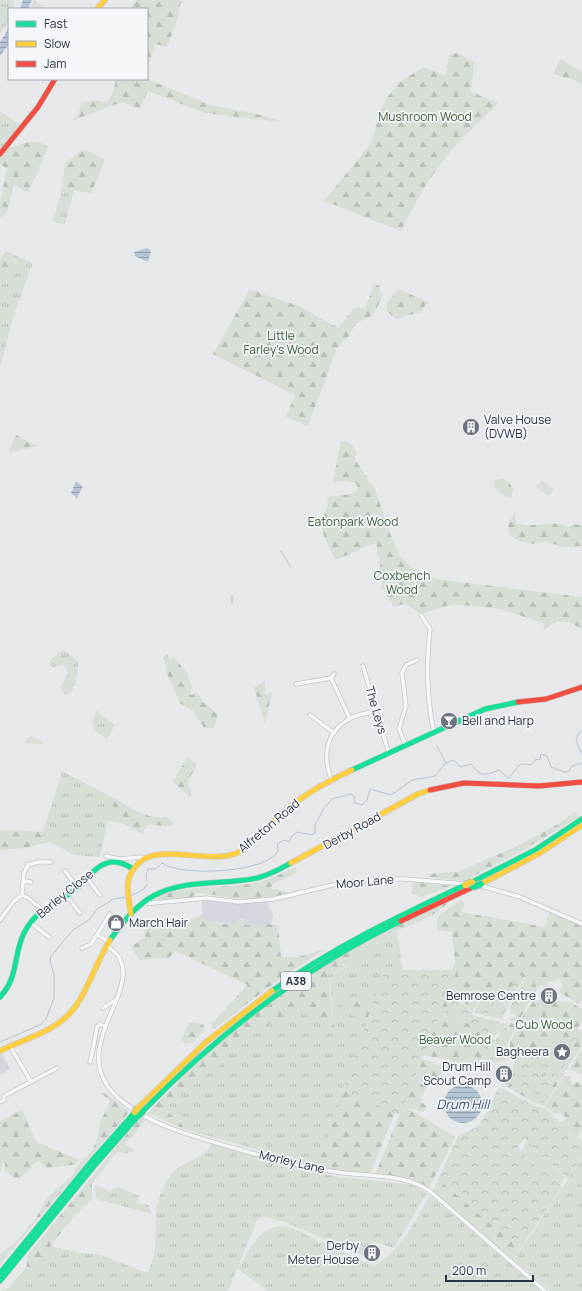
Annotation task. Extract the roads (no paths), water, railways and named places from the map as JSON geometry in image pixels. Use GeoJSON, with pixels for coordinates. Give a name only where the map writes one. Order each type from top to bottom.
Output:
{"type":"FeatureCollection","features":[{"type":"Feature","properties":{"kind":"main road"},"geometry":{"type":"LineString","coordinates":[[98,8],[105,0]]}},
{"type":"Feature","properties":{"kind":"main road"},"geometry":{"type":"LineString","coordinates":[[0,154],[38,107],[54,80]]}},
{"type":"Feature","properties":{"kind":"main road","name":"Alfreton Road"},"geometry":{"type":"LineString","coordinates":[[144,859],[169,854],[222,856],[234,854],[244,849],[281,814],[331,779],[389,754],[485,709],[511,703],[546,699],[582,687]]}},
{"type":"Feature","properties":{"kind":"main road","name":"Derby Road"},"geometry":{"type":"LineString","coordinates":[[131,914],[142,904],[157,894],[173,889],[248,881],[271,874],[418,794],[442,785],[462,782],[479,782],[541,786],[582,782]]}},
{"type":"Feature","properties":{"kind":"main road","name":"A38"},"geometry":{"type":"LineString","coordinates":[[0,1282],[139,1112],[223,1035],[310,971],[400,921],[473,884],[535,850],[582,819]]}},
{"type":"Feature","properties":{"kind":"main road","name":"A38"},"geometry":{"type":"LineString","coordinates":[[0,1273],[90,1163],[190,1056],[217,1032],[300,971],[388,922],[465,885],[481,884],[540,853],[582,825]]}},
{"type":"Feature","properties":{"kind":"main road"},"geometry":{"type":"LineString","coordinates":[[0,1051],[55,1024],[70,1014],[77,1004],[108,944],[131,914],[127,886],[128,878],[133,869],[144,859]]}},
{"type":"Feature","properties":{"kind":"main road","name":"Barley Close"},"geometry":{"type":"LineString","coordinates":[[0,997],[12,983],[19,944],[23,934],[43,910],[77,887],[102,865],[109,862],[122,863],[133,869]]}},
{"type":"Feature","properties":{"kind":"street"},"geometry":{"type":"LineString","coordinates":[[421,615],[430,629],[428,643],[428,688],[434,733]]}},
{"type":"Feature","properties":{"kind":"street"},"geometry":{"type":"LineString","coordinates":[[406,746],[399,729],[406,706],[402,673],[406,665],[417,660]]}},
{"type":"Feature","properties":{"kind":"street","name":"The Leys"},"geometry":{"type":"LineString","coordinates":[[363,666],[389,754]]}},
{"type":"Feature","properties":{"kind":"street"},"geometry":{"type":"LineString","coordinates":[[299,685],[331,678],[334,674]]}},
{"type":"Feature","properties":{"kind":"street"},"geometry":{"type":"LineString","coordinates":[[331,678],[350,719]]}},
{"type":"Feature","properties":{"kind":"street"},"geometry":{"type":"LineString","coordinates":[[331,779],[326,765],[326,756],[334,733],[350,719],[377,711]]}},
{"type":"Feature","properties":{"kind":"street"},"geometry":{"type":"LineString","coordinates":[[310,714],[334,733]]}},
{"type":"Feature","properties":{"kind":"street"},"geometry":{"type":"LineString","coordinates":[[106,856],[119,859],[142,857],[144,859]]}},
{"type":"Feature","properties":{"kind":"street"},"geometry":{"type":"LineString","coordinates":[[22,896],[23,882],[28,865],[38,862],[52,862]]}},
{"type":"Feature","properties":{"kind":"street"},"geometry":{"type":"LineString","coordinates":[[65,871],[77,887]]}},
{"type":"Feature","properties":{"kind":"street"},"geometry":{"type":"LineString","coordinates":[[87,878],[100,895]]}},
{"type":"Feature","properties":{"kind":"street","name":"Moor Lane"},"geometry":{"type":"LineString","coordinates":[[142,904],[207,898],[238,902],[274,899],[342,883],[404,879],[461,883],[494,889],[525,899],[582,924]]}},
{"type":"Feature","properties":{"kind":"street"},"geometry":{"type":"LineString","coordinates":[[23,882],[31,882]]}},
{"type":"Feature","properties":{"kind":"street"},"geometry":{"type":"LineString","coordinates":[[66,895],[80,913]]}},
{"type":"Feature","properties":{"kind":"street"},"geometry":{"type":"LineString","coordinates":[[22,896],[28,898],[43,910]]}},
{"type":"Feature","properties":{"kind":"street"},"geometry":{"type":"LineString","coordinates":[[0,920],[14,901],[22,896]]}},
{"type":"Feature","properties":{"kind":"street"},"geometry":{"type":"LineString","coordinates":[[82,948],[89,946],[98,935],[110,914]]}},
{"type":"Feature","properties":{"kind":"street"},"geometry":{"type":"LineString","coordinates":[[31,923],[49,937]]}},
{"type":"Feature","properties":{"kind":"street","name":"Morley Lane"},"geometry":{"type":"LineString","coordinates":[[98,935],[119,955],[124,973],[123,983],[105,1026],[99,1048],[102,1075],[113,1093],[131,1108],[168,1127],[273,1159],[336,1172],[389,1178],[419,1185],[430,1192],[545,1291]]}},
{"type":"Feature","properties":{"kind":"street"},"geometry":{"type":"LineString","coordinates":[[103,1008],[117,999]]}},
{"type":"Feature","properties":{"kind":"street"},"geometry":{"type":"LineString","coordinates":[[90,1062],[97,1027],[100,1024],[105,1026]]}},
{"type":"Feature","properties":{"kind":"street"},"geometry":{"type":"LineString","coordinates":[[10,1046],[31,1082]]}},
{"type":"Feature","properties":{"kind":"street"},"geometry":{"type":"LineString","coordinates":[[0,1102],[4,1100],[4,1096],[57,1068]]}},
{"type":"Feature","properties":{"kind":"water"},"geometry":{"type":"Polygon","coordinates":[[[23,0],[32,0],[28,8],[20,8],[23,0]]]}},
{"type":"Feature","properties":{"kind":"water"},"geometry":{"type":"Polygon","coordinates":[[[8,30],[8,45],[0,56],[0,42],[8,30]]]}},
{"type":"Feature","properties":{"kind":"water"},"geometry":{"type":"Polygon","coordinates":[[[147,248],[151,251],[148,262],[135,256],[134,252],[147,248]]]}},
{"type":"Feature","properties":{"kind":"water"},"geometry":{"type":"Polygon","coordinates":[[[76,482],[83,486],[77,498],[71,493],[76,482]]]}},
{"type":"Feature","properties":{"kind":"water","name":"Drum Hill"},"geometry":{"type":"Polygon","coordinates":[[[459,1085],[467,1085],[477,1090],[481,1097],[481,1111],[477,1118],[467,1123],[459,1123],[449,1118],[447,1115],[444,1108],[444,1100],[449,1090],[452,1088],[459,1085]]]}},
{"type":"Feature","properties":{"kind":"waterway"},"geometry":{"type":"LineString","coordinates":[[281,551],[291,568]]}},
{"type":"Feature","properties":{"kind":"waterway"},"geometry":{"type":"LineString","coordinates":[[232,595],[232,604]]}},
{"type":"Feature","properties":{"kind":"waterway"},"geometry":{"type":"LineString","coordinates":[[582,731],[578,734],[576,741],[582,754]]}},
{"type":"Feature","properties":{"kind":"waterway"},"geometry":{"type":"LineString","coordinates":[[437,746],[446,763]]}},
{"type":"Feature","properties":{"kind":"waterway"},"geometry":{"type":"LineString","coordinates":[[147,881],[146,875],[148,869],[156,869],[162,863],[186,870],[204,871],[241,868],[258,864],[271,858],[278,851],[277,844],[284,840],[289,842],[292,836],[298,832],[311,835],[315,833],[315,825],[323,810],[332,799],[351,794],[354,796],[355,803],[362,805],[367,800],[370,789],[391,795],[412,780],[435,776],[446,763],[454,760],[460,767],[471,764],[477,771],[483,774],[499,770],[508,778],[517,767],[522,764],[531,765],[535,760],[540,759],[541,754],[547,756],[551,767],[564,772],[569,771],[572,766],[582,763]]}},
{"type":"Feature","properties":{"kind":"waterway"},"geometry":{"type":"LineString","coordinates":[[131,896],[144,889],[147,884]]}},
{"type":"Feature","properties":{"kind":"waterway"},"geometry":{"type":"LineString","coordinates":[[0,1042],[40,1025],[46,1019],[54,998],[54,974],[50,962],[51,956],[73,930],[90,919],[97,909],[114,899],[126,897]]}},
{"type":"Feature","properties":{"kind":"place","name":"Valve House (DVWB)"},"geometry":{"type":"Point","coordinates":[471,427]}},
{"type":"Feature","properties":{"kind":"place","name":"Bell and Harp"},"geometry":{"type":"Point","coordinates":[449,721]}},
{"type":"Feature","properties":{"kind":"place","name":"March Hair"},"geometry":{"type":"Point","coordinates":[116,923]}},
{"type":"Feature","properties":{"kind":"place","name":"Bemrose Centre"},"geometry":{"type":"Point","coordinates":[549,996]}},
{"type":"Feature","properties":{"kind":"place","name":"Bagheera"},"geometry":{"type":"Point","coordinates":[562,1052]}},
{"type":"Feature","properties":{"kind":"place","name":"Drum Hill Scout Camp"},"geometry":{"type":"Point","coordinates":[504,1074]}},
{"type":"Feature","properties":{"kind":"place","name":"Derby Meter House"},"geometry":{"type":"Point","coordinates":[372,1253]}},
{"type":"Feature","properties":{"kind":"park label","name":"Mushroom Wood"},"geometry":{"type":"Point","coordinates":[425,117]}},
{"type":"Feature","properties":{"kind":"park label","name":"Little Farley's Wood"},"geometry":{"type":"Point","coordinates":[281,343]}},
{"type":"Feature","properties":{"kind":"park label","name":"Eatonpark Wood"},"geometry":{"type":"Point","coordinates":[353,522]}},
{"type":"Feature","properties":{"kind":"park label","name":"Coxbench Wood"},"geometry":{"type":"Point","coordinates":[402,583]}},
{"type":"Feature","properties":{"kind":"park label","name":"Cub Wood"},"geometry":{"type":"Point","coordinates":[544,1025]}},
{"type":"Feature","properties":{"kind":"park label","name":"Beaver Wood"},"geometry":{"type":"Point","coordinates":[455,1040]}}]}
